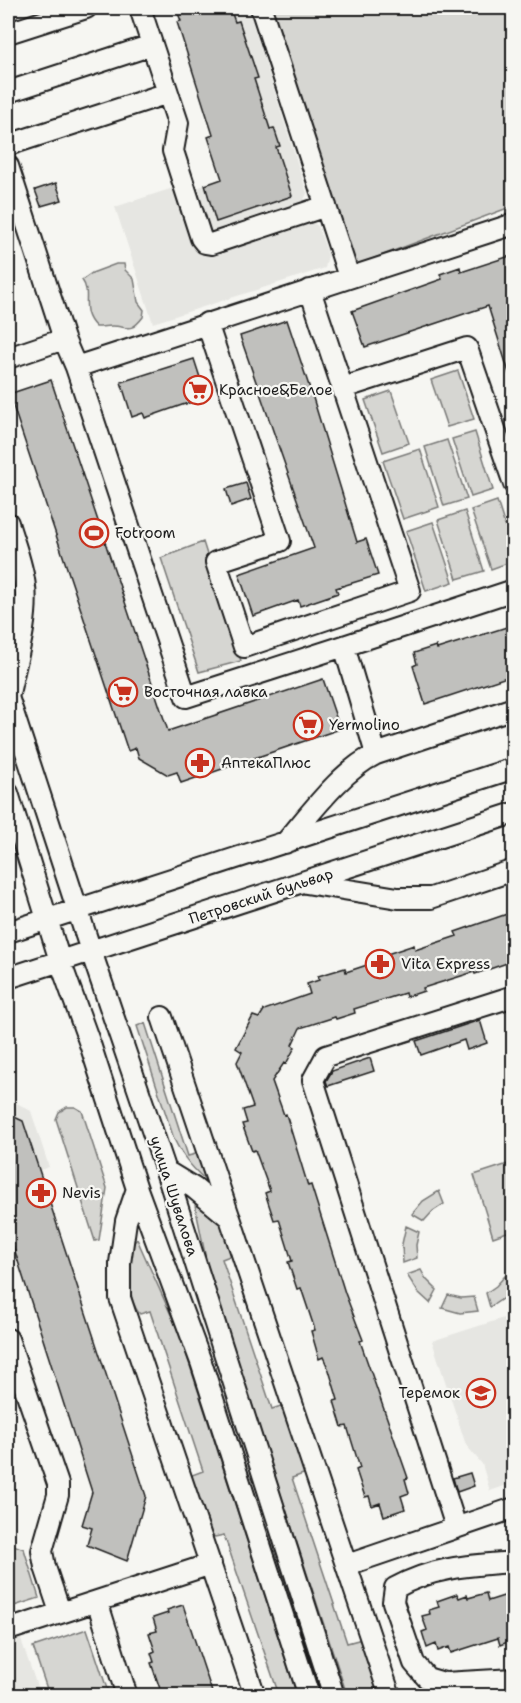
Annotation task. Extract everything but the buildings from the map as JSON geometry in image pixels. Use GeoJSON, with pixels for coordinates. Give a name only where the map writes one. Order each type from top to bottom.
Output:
{"type":"FeatureCollection","features":[{"type":"Feature","properties":{"kind":"street"},"geometry":{"type":"LineString","coordinates":[[8,33],[86,8]]}},
{"type":"Feature","properties":{"kind":"street"},"geometry":{"type":"LineString","coordinates":[[140,8],[178,123],[172,151],[201,238],[205,243],[326,206]]}},
{"type":"Feature","properties":{"kind":"street"},"geometry":{"type":"LineString","coordinates":[[261,8],[349,278]]}},
{"type":"Feature","properties":{"kind":"street"},"geometry":{"type":"LineString","coordinates":[[8,92],[152,45]]}},
{"type":"Feature","properties":{"kind":"street"},"geometry":{"type":"LineString","coordinates":[[8,145],[168,93]]}},
{"type":"Feature","properties":{"kind":"street"},"geometry":{"type":"LineString","coordinates":[[8,166],[64,339],[76,367],[186,697],[513,590]]}},
{"type":"Feature","properties":{"kind":"street"},"geometry":{"type":"LineString","coordinates":[[76,367],[513,224]]}},
{"type":"Feature","properties":{"kind":"street"},"geometry":{"type":"LineString","coordinates":[[207,324],[280,540],[216,562],[244,647],[410,591],[310,290]]}},
{"type":"Feature","properties":{"kind":"street"},"geometry":{"type":"LineString","coordinates":[[8,358],[64,339]]}},
{"type":"Feature","properties":{"kind":"street"},"geometry":{"type":"LineString","coordinates":[[344,388],[467,348],[513,484]]}},
{"type":"Feature","properties":{"kind":"street"},"geometry":{"type":"LineString","coordinates":[[8,523],[25,587],[25,611],[8,698]]}},
{"type":"Feature","properties":{"kind":"street"},"geometry":{"type":"LineString","coordinates":[[344,646],[376,754]]}},
{"type":"Feature","properties":{"kind":"street","name":"улица Шувалова"},"geometry":{"type":"LineString","coordinates":[[8,698],[166,1171],[334,1695]]}},
{"type":"Feature","properties":{"kind":"street"},"geometry":{"type":"LineString","coordinates":[[285,843],[332,789],[365,759],[513,708]]}},
{"type":"Feature","properties":{"kind":"street"},"geometry":{"type":"LineString","coordinates":[[8,932],[513,768]]}},
{"type":"Feature","properties":{"kind":"street","name":"улица Шувалова"},"geometry":{"type":"LineString","coordinates":[[8,793],[60,961],[90,1044],[137,1190],[201,1362],[309,1695]]}},
{"type":"Feature","properties":{"kind":"street","name":"Петровский бульвар"},"geometry":{"type":"LineString","coordinates":[[8,978],[513,813]]}},
{"type":"Feature","properties":{"kind":"street"},"geometry":{"type":"LineString","coordinates":[[303,883],[398,898],[431,898],[513,870]]}},
{"type":"Feature","properties":{"kind":"street"},"geometry":{"type":"LineString","coordinates":[[456,1527],[313,1080],[326,1056],[513,996]]}},
{"type":"Feature","properties":{"kind":"street"},"geometry":{"type":"LineString","coordinates":[[162,1017],[390,1695]]}},
{"type":"Feature","properties":{"kind":"street"},"geometry":{"type":"LineString","coordinates":[[166,1171],[194,1188],[230,1218]]}},
{"type":"Feature","properties":{"kind":"street"},"geometry":{"type":"LineString","coordinates":[[137,1190],[126,1221],[120,1263],[120,1298],[255,1695]]}},
{"type":"Feature","properties":{"kind":"street"},"geometry":{"type":"LineString","coordinates":[[8,1339],[14,1382],[58,1484],[42,1551],[60,1612]]}},
{"type":"Feature","properties":{"kind":"street"},"geometry":{"type":"LineString","coordinates":[[347,1565],[513,1508]]}},
{"type":"Feature","properties":{"kind":"street"},"geometry":{"type":"LineString","coordinates":[[513,1562],[460,1566],[414,1577],[395,1588],[393,1602],[414,1663],[427,1678],[444,1683],[513,1679]]}},
{"type":"Feature","properties":{"kind":"street"},"geometry":{"type":"LineString","coordinates":[[8,1630],[212,1564]]}},
{"type":"Feature","properties":{"kind":"street"},"geometry":{"type":"LineString","coordinates":[[97,1601],[127,1695]]}},
{"type":"Feature","properties":{"kind":"shaded area"},"geometry":{"type":"Polygon","coordinates":[[[230,8],[248,8],[307,193],[302,204],[307,219],[318,226],[328,255],[325,268],[153,323],[115,207],[173,188],[181,193],[205,185],[217,221],[292,196],[276,147],[280,146],[270,129],[241,27],[239,21],[235,22],[230,8]]]}},
{"type":"Feature","properties":{"kind":"shaded area"},"geometry":{"type":"Polygon","coordinates":[[[271,8],[513,8],[513,206],[356,265],[271,8]]]}},
{"type":"Feature","properties":{"kind":"shaded area"},"geometry":{"type":"Polygon","coordinates":[[[116,264],[124,264],[125,270],[134,279],[138,302],[144,310],[143,317],[135,326],[129,328],[96,327],[88,314],[86,291],[82,280],[92,273],[116,264]]]}},
{"type":"Feature","properties":{"kind":"shaded area"},"geometry":{"type":"Polygon","coordinates":[[[458,371],[474,419],[447,427],[431,380],[458,371]]]}},
{"type":"Feature","properties":{"kind":"shaded area"},"geometry":{"type":"Polygon","coordinates":[[[391,391],[409,443],[383,452],[365,400],[391,391]]]}},
{"type":"Feature","properties":{"kind":"shaded area"},"geometry":{"type":"Polygon","coordinates":[[[475,432],[493,490],[471,497],[452,439],[475,432]]]}},
{"type":"Feature","properties":{"kind":"shaded area"},"geometry":{"type":"Polygon","coordinates":[[[447,440],[467,499],[444,506],[425,447],[447,440]]]}},
{"type":"Feature","properties":{"kind":"shaded area"},"geometry":{"type":"Polygon","coordinates":[[[420,449],[439,507],[403,519],[383,461],[420,449]]]}},
{"type":"Feature","properties":{"kind":"shaded area"},"geometry":{"type":"Polygon","coordinates":[[[497,501],[513,551],[513,561],[491,569],[471,510],[497,501]]]}},
{"type":"Feature","properties":{"kind":"shaded area"},"geometry":{"type":"Polygon","coordinates":[[[465,511],[484,571],[457,579],[438,520],[465,511]]]}},
{"type":"Feature","properties":{"kind":"shaded area"},"geometry":{"type":"Polygon","coordinates":[[[433,522],[453,582],[426,591],[406,531],[433,522]]]}},
{"type":"Feature","properties":{"kind":"shaded area"},"geometry":{"type":"Polygon","coordinates":[[[203,542],[241,661],[199,672],[161,558],[203,542]]]}},
{"type":"Feature","properties":{"kind":"shaded area"},"geometry":{"type":"Polygon","coordinates":[[[145,1023],[188,1156],[203,1152],[210,1184],[189,1163],[174,1139],[137,1026],[145,1023]]]}},
{"type":"Feature","properties":{"kind":"shaded area"},"geometry":{"type":"Polygon","coordinates":[[[8,1098],[31,1111],[49,1167],[8,1181],[8,1098]]]}},
{"type":"Feature","properties":{"kind":"shaded area"},"geometry":{"type":"Polygon","coordinates":[[[67,1107],[75,1107],[82,1111],[107,1188],[99,1240],[95,1241],[56,1119],[59,1112],[67,1107]]]}},
{"type":"Feature","properties":{"kind":"shaded area"},"geometry":{"type":"Polygon","coordinates":[[[508,1164],[513,1181],[513,1230],[493,1237],[474,1175],[508,1164]]]}},
{"type":"Feature","properties":{"kind":"shaded area"},"geometry":{"type":"Polygon","coordinates":[[[439,1191],[444,1204],[424,1221],[412,1214],[423,1201],[439,1191]]]}},
{"type":"Feature","properties":{"kind":"shaded area"},"geometry":{"type":"Polygon","coordinates":[[[199,1202],[221,1225],[232,1245],[235,1254],[222,1259],[272,1409],[284,1405],[306,1473],[292,1478],[347,1643],[362,1639],[380,1695],[347,1695],[210,1279],[195,1205],[199,1202]]]}},
{"type":"Feature","properties":{"kind":"shaded area"},"geometry":{"type":"Polygon","coordinates":[[[406,1226],[419,1232],[416,1245],[417,1258],[403,1263],[402,1244],[406,1226]]]}},
{"type":"Feature","properties":{"kind":"shaded area"},"geometry":{"type":"Polygon","coordinates":[[[137,1239],[180,1335],[297,1695],[279,1695],[224,1535],[215,1537],[211,1535],[191,1477],[203,1471],[150,1311],[140,1314],[132,1299],[129,1264],[130,1254],[137,1239]]]}},
{"type":"Feature","properties":{"kind":"shaded area"},"geometry":{"type":"Polygon","coordinates":[[[421,1270],[437,1290],[430,1303],[418,1292],[407,1275],[421,1270]]]}},
{"type":"Feature","properties":{"kind":"shaded area"},"geometry":{"type":"Polygon","coordinates":[[[505,1276],[513,1281],[513,1289],[490,1307],[486,1293],[505,1276]]]}},
{"type":"Feature","properties":{"kind":"shaded area"},"geometry":{"type":"Polygon","coordinates":[[[448,1295],[461,1298],[474,1297],[478,1311],[460,1313],[442,1308],[448,1295]]]}},
{"type":"Feature","properties":{"kind":"shaded area","name":"Теремок"},"geometry":{"type":"Polygon","coordinates":[[[513,1315],[513,1483],[490,1491],[482,1464],[466,1445],[432,1341],[513,1315]]]}},
{"type":"Feature","properties":{"kind":"shaded area"},"geometry":{"type":"Polygon","coordinates":[[[8,1543],[24,1549],[39,1598],[8,1608],[8,1543]]]}},
{"type":"Feature","properties":{"kind":"shaded area"},"geometry":{"type":"Polygon","coordinates":[[[13,1616],[40,1695],[8,1695],[8,1618],[13,1616]]]}},
{"type":"Feature","properties":{"kind":"shaded area"},"geometry":{"type":"Polygon","coordinates":[[[87,1629],[109,1695],[49,1695],[33,1647],[87,1629]]]}},
{"type":"Feature","properties":{"kind":"place","name":"Красное&Белое"},"geometry":{"type":"Point","coordinates":[198,390]}},
{"type":"Feature","properties":{"kind":"place","name":"Fotroom"},"geometry":{"type":"Point","coordinates":[94,533]}},
{"type":"Feature","properties":{"kind":"place","name":"Восточная лавка"},"geometry":{"type":"Point","coordinates":[123,692]}},
{"type":"Feature","properties":{"kind":"place","name":"Yermolino"},"geometry":{"type":"Point","coordinates":[308,725]}},
{"type":"Feature","properties":{"kind":"place","name":"АптекаПлюс"},"geometry":{"type":"Point","coordinates":[200,763]}},
{"type":"Feature","properties":{"kind":"place","name":"Vita Express"},"geometry":{"type":"Point","coordinates":[380,964]}},
{"type":"Feature","properties":{"kind":"place","name":"Nevis"},"geometry":{"type":"Point","coordinates":[41,1193]}},
{"type":"Feature","properties":{"kind":"place","name":"Теремок"},"geometry":{"type":"Point","coordinates":[481,1393]}}]}
